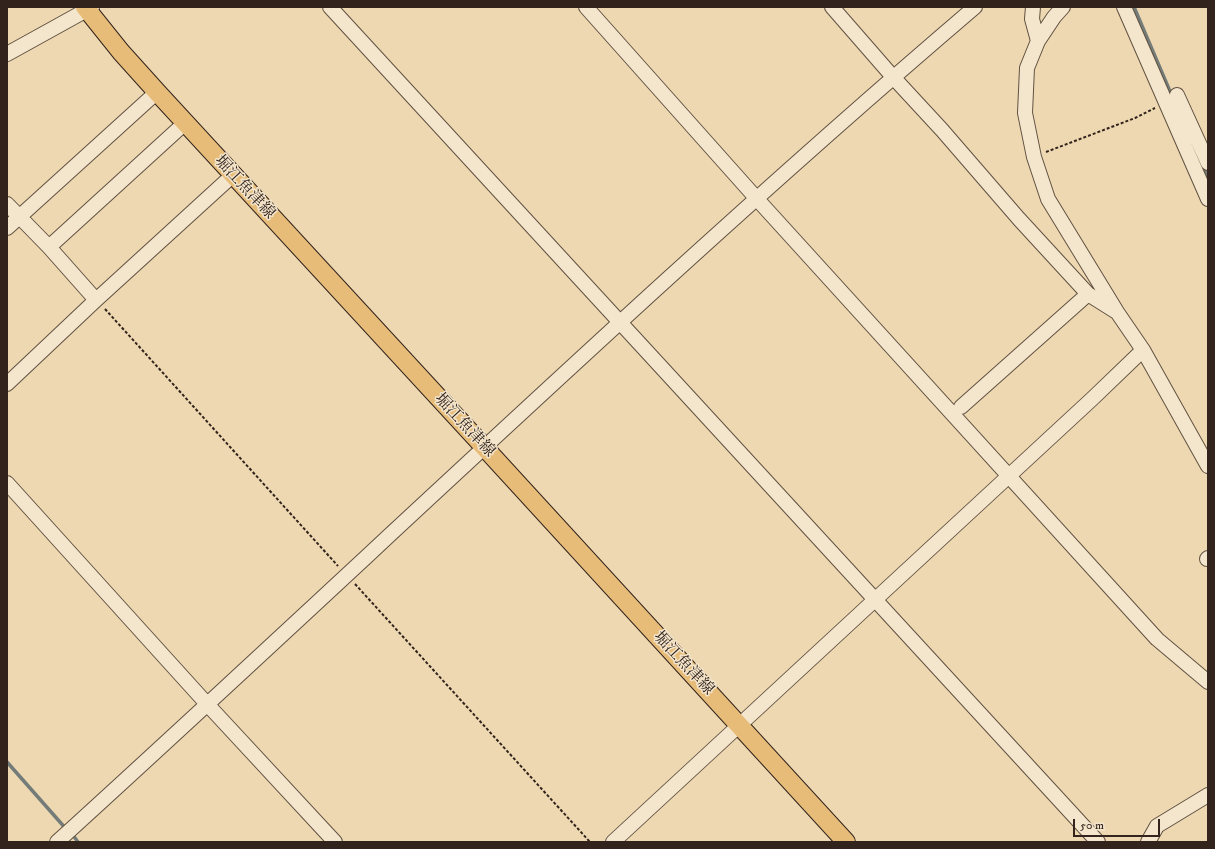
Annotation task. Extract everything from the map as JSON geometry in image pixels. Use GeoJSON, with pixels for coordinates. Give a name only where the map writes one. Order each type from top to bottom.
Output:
{"type":"FeatureCollection","features":[{"type":"Feature","properties":{"kind":"main road","name":"堀江魚津線"},"geometry":{"type":"LineString","coordinates":[[88,8],[121,52],[185,123],[846,842]]}},
{"type":"Feature","properties":{"kind":"street"},"geometry":{"type":"LineString","coordinates":[[330,7],[1098,842]]}},
{"type":"Feature","properties":{"kind":"street"},"geometry":{"type":"LineString","coordinates":[[586,7],[757,199],[1157,639],[1208,682]]}},
{"type":"Feature","properties":{"kind":"street"},"geometry":{"type":"LineString","coordinates":[[832,7],[892,77],[942,130],[1088,294],[1117,312]]}},
{"type":"Feature","properties":{"kind":"street"},"geometry":{"type":"LineString","coordinates":[[59,840],[620,322],[892,77],[975,7]]}},
{"type":"Feature","properties":{"kind":"street"},"geometry":{"type":"LineString","coordinates":[[1033,7],[1032,19],[1038,41]]}},
{"type":"Feature","properties":{"kind":"street"},"geometry":{"type":"LineString","coordinates":[[1063,7],[1054,17],[1038,41],[1026,68],[1025,113],[1034,157],[1048,199],[1117,312],[1143,350],[1208,466]]}},
{"type":"Feature","properties":{"kind":"street"},"geometry":{"type":"LineString","coordinates":[[1124,7],[1171,98],[1208,163]]}},
{"type":"Feature","properties":{"kind":"street"},"geometry":{"type":"LineString","coordinates":[[7,54],[88,8]]}},
{"type":"Feature","properties":{"kind":"street"},"geometry":{"type":"LineString","coordinates":[[7,228],[157,92]]}},
{"type":"Feature","properties":{"kind":"street"},"geometry":{"type":"LineString","coordinates":[[1171,98],[1208,199]]}},
{"type":"Feature","properties":{"kind":"street"},"geometry":{"type":"LineString","coordinates":[[49,247],[185,123]]}},
{"type":"Feature","properties":{"kind":"street"},"geometry":{"type":"LineString","coordinates":[[7,384],[96,300],[233,175]]}},
{"type":"Feature","properties":{"kind":"street"},"geometry":{"type":"LineString","coordinates":[[7,204],[49,247],[96,300]]}},
{"type":"Feature","properties":{"kind":"street"},"geometry":{"type":"LineString","coordinates":[[962,407],[1088,294]]}},
{"type":"Feature","properties":{"kind":"street"},"geometry":{"type":"LineString","coordinates":[[613,842],[1008,475],[1092,399],[1143,350]]}},
{"type":"Feature","properties":{"kind":"street"},"geometry":{"type":"LineString","coordinates":[[7,483],[207,704],[335,842]]}},
{"type":"Feature","properties":{"kind":"street"},"geometry":{"type":"LineString","coordinates":[[1148,842],[1157,826],[1208,794]]}},
{"type":"Feature","properties":{"kind":"path"},"geometry":{"type":"LineString","coordinates":[[1034,157],[1136,118],[1171,98]]}},
{"type":"Feature","properties":{"kind":"waterway"},"geometry":{"type":"LineString","coordinates":[[1134,7],[1172,96]]}},
{"type":"Feature","properties":{"kind":"waterway"},"geometry":{"type":"LineString","coordinates":[[1202,164],[1208,179]]}},
{"type":"Feature","properties":{"kind":"waterway"},"geometry":{"type":"LineString","coordinates":[[7,762],[67,830]]}},
{"type":"Feature","properties":{"kind":"waterway"},"geometry":{"type":"LineString","coordinates":[[72,834],[78,842]]}}]}
